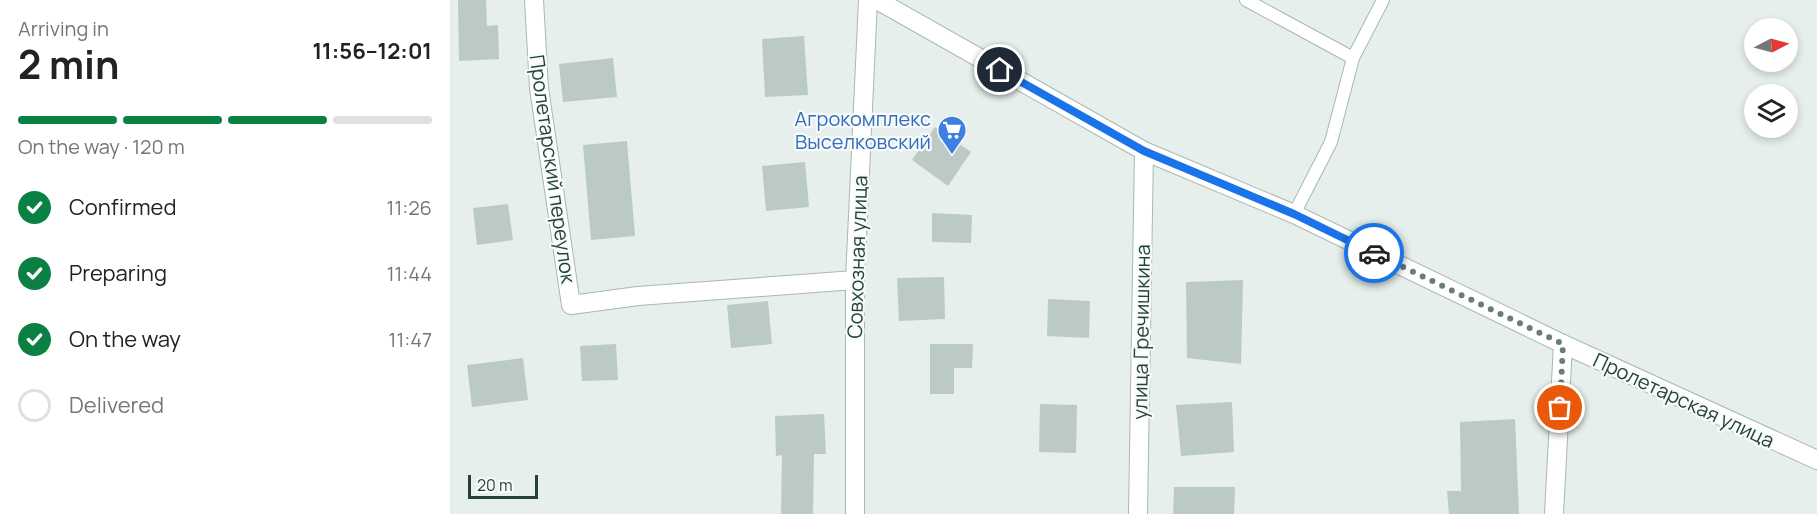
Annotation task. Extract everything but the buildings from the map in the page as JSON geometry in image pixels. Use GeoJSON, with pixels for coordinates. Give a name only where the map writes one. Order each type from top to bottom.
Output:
{"type":"FeatureCollection","features":[{"type":"Feature","properties":{"kind":"street","name":"Пролетарский переулок"},"geometry":{"type":"LineString","coordinates":[[534,0],[539,88],[571,305],[638,296],[855,280]]}},
{"type":"Feature","properties":{"kind":"street","name":"Совхозная улица"},"geometry":{"type":"LineString","coordinates":[[855,514],[855,280],[868,0]]}},
{"type":"Feature","properties":{"kind":"street","name":"Пролетарская улица"},"geometry":{"type":"LineString","coordinates":[[877,0],[1144,151],[1294,214],[1563,344],[1817,460]]}},
{"type":"Feature","properties":{"kind":"street","name":"улица Гречишкина"},"geometry":{"type":"LineString","coordinates":[[1138,514],[1144,151]]}},
{"type":"Feature","properties":{"kind":"street"},"geometry":{"type":"LineString","coordinates":[[1554,514],[1563,344]]}},
{"type":"Feature","properties":{"kind":"lane"},"geometry":{"type":"LineString","coordinates":[[1246,0],[1353,58]]}},
{"type":"Feature","properties":{"kind":"lane"},"geometry":{"type":"LineString","coordinates":[[1294,214],[1331,142],[1353,58],[1383,0]]}},
{"type":"Feature","properties":{"kind":"way so far"},"geometry":{"type":"LineString","coordinates":[[1374,253],[1563,344],[1560,408]]}},
{"type":"Feature","properties":{"kind":"place","name":"Агрокомплекс Выселковский"},"geometry":{"type":"Point","coordinates":[952,156]}},
{"type":"Feature","properties":{"kind":"route"},"geometry":{"type":"LineString","coordinates":[[1000,70],[1144,151],[1294,214],[1374,253]]}}]}
